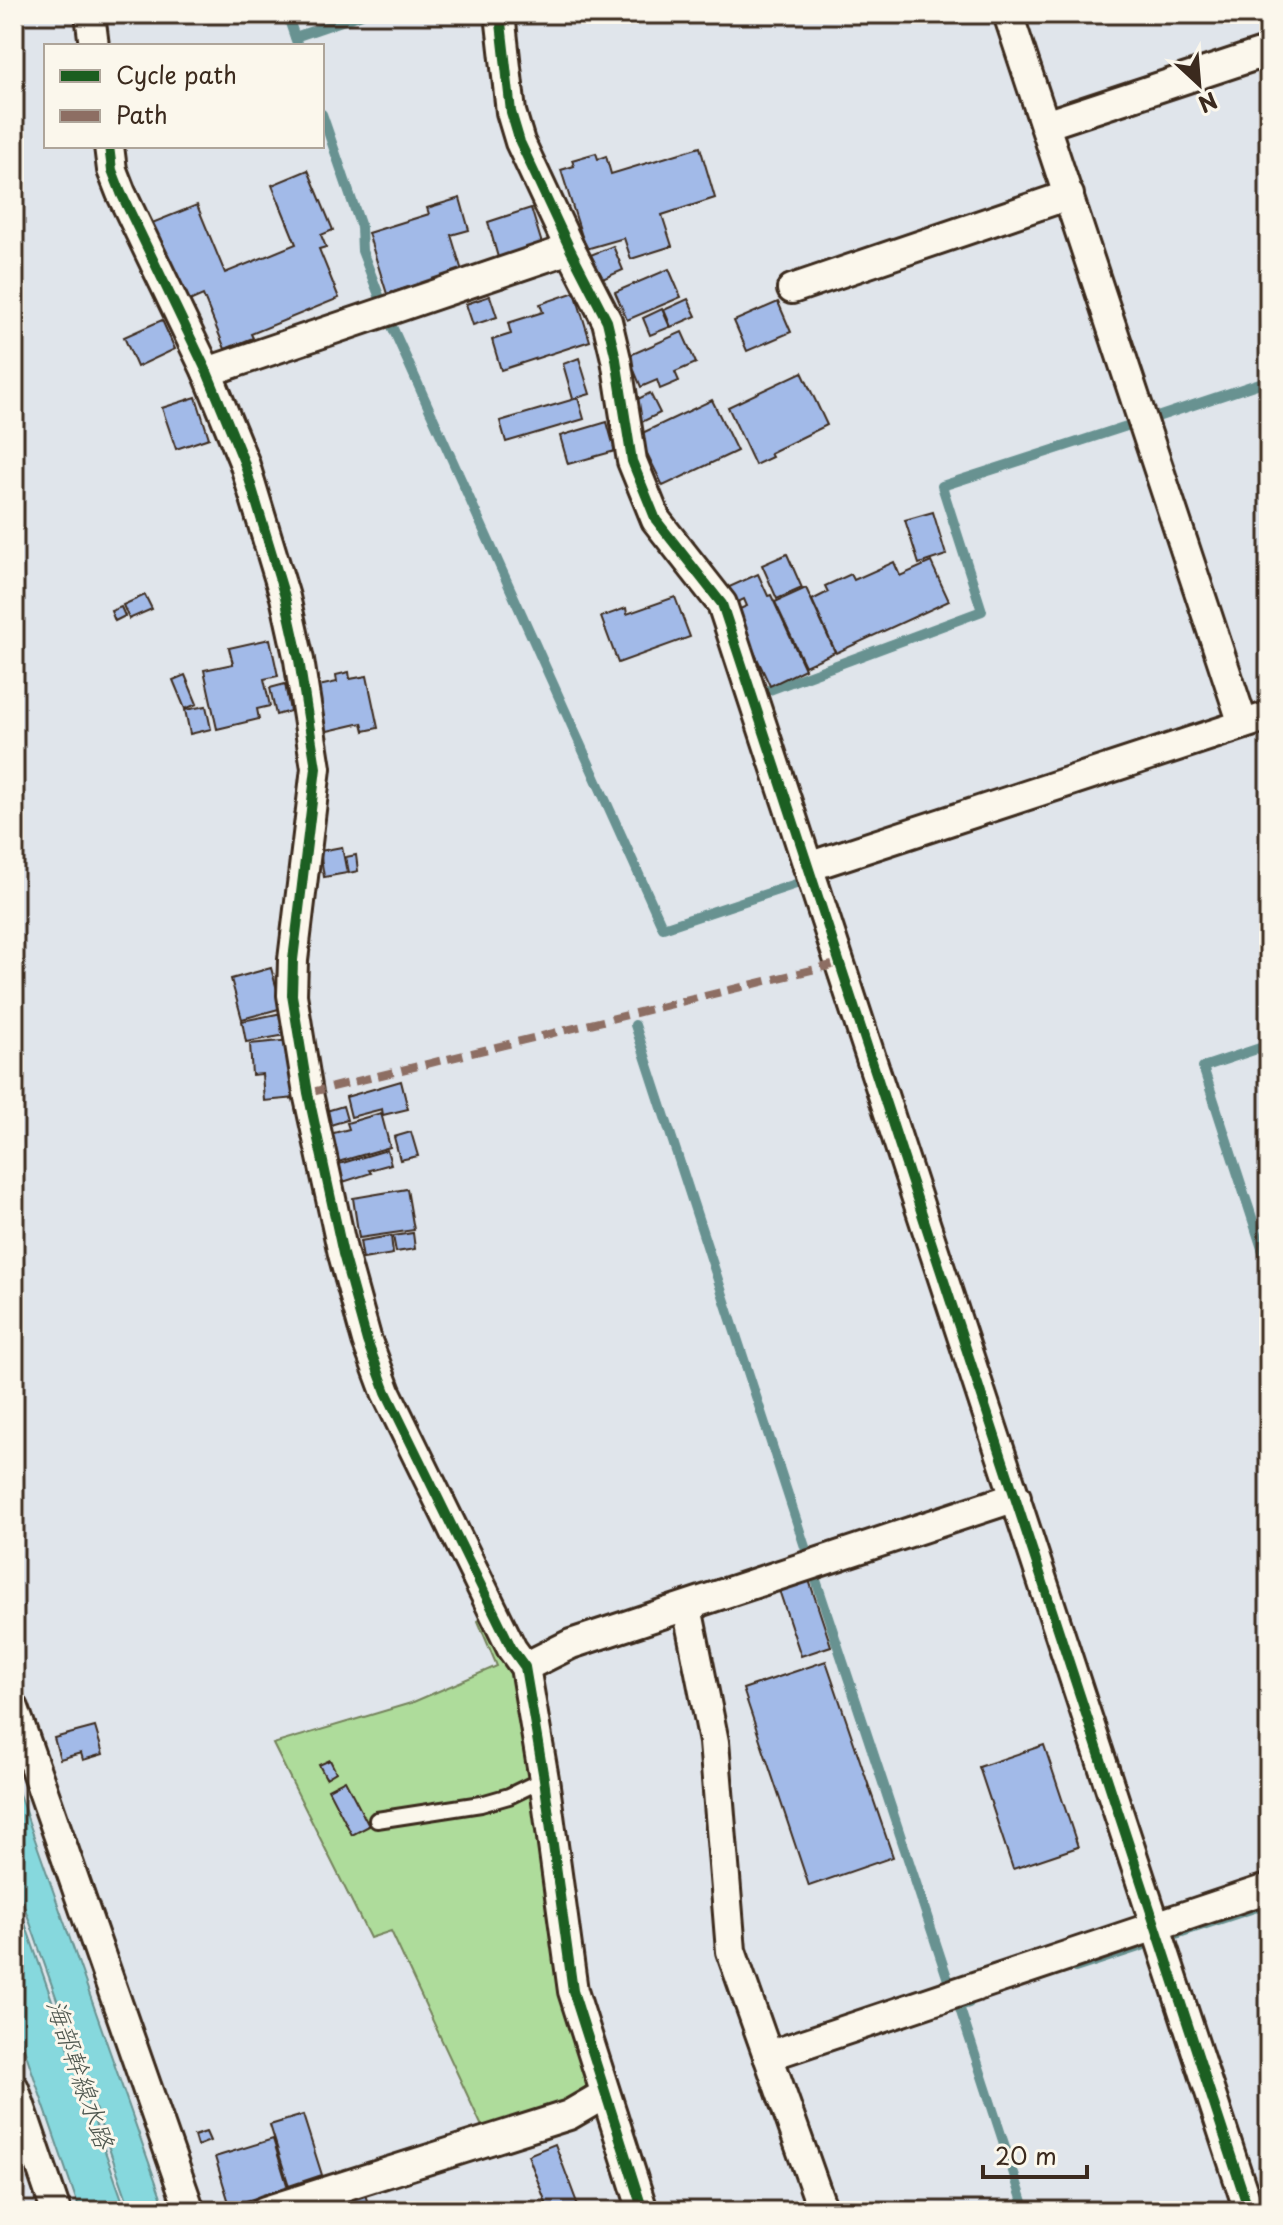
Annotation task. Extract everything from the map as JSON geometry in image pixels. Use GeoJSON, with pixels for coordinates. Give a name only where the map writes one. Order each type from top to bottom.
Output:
{"type":"FeatureCollection","features":[{"type":"Feature","properties":{"kind":"street"},"geometry":{"type":"LineString","coordinates":[[90,14],[94,44]]}},
{"type":"Feature","properties":{"kind":"street"},"geometry":{"type":"LineString","coordinates":[[500,14],[511,112],[520,142],[607,321],[632,461],[656,520],[722,604],[1249,2211]]}},
{"type":"Feature","properties":{"kind":"street"},"geometry":{"type":"LineString","coordinates":[[808,867],[1256,720],[1069,195],[1008,14]]}},
{"type":"Feature","properties":{"kind":"street"},"geometry":{"type":"LineString","coordinates":[[1045,125],[1269,51]]}},
{"type":"Feature","properties":{"kind":"street"},"geometry":{"type":"LineString","coordinates":[[109,148],[112,170],[121,193],[207,372],[244,462],[285,597],[299,660],[316,768],[293,960],[292,995],[308,1093],[343,1254],[367,1341],[386,1392],[512,1649],[525,1667],[573,1991],[643,2211]]}},
{"type":"Feature","properties":{"kind":"street"},"geometry":{"type":"LineString","coordinates":[[792,289],[1069,195]]}},
{"type":"Feature","properties":{"kind":"street"},"geometry":{"type":"LineString","coordinates":[[207,372],[570,249]]}},
{"type":"Feature","properties":{"kind":"street"},"geometry":{"type":"LineString","coordinates":[[525,1667],[571,1644],[1016,1497]]}},
{"type":"Feature","properties":{"kind":"street"},"geometry":{"type":"LineString","coordinates":[[687,1607],[714,1742],[731,1951],[823,2211]]}},
{"type":"Feature","properties":{"kind":"street"},"geometry":{"type":"LineString","coordinates":[[14,1708],[190,2211]]}},
{"type":"Feature","properties":{"kind":"street"},"geometry":{"type":"LineString","coordinates":[[768,2056],[1269,1888]]}},
{"type":"Feature","properties":{"kind":"street"},"geometry":{"type":"LineString","coordinates":[[14,2088],[56,2211]]}},
{"type":"Feature","properties":{"kind":"street"},"geometry":{"type":"LineString","coordinates":[[265,2211],[569,2115],[605,2094]]}},
{"type":"Feature","properties":{"kind":"lane"},"geometry":{"type":"LineString","coordinates":[[377,1820],[481,1804],[509,1796],[544,1779]]}},
{"type":"Feature","properties":{"kind":"green space"},"geometry":{"type":"Polygon","coordinates":[[[483,1604],[515,1665],[588,2068],[586,2086],[574,2101],[485,2133],[391,1931],[370,1938],[273,1744],[411,1703],[497,1666],[478,1621],[483,1604]]]}},
{"type":"Feature","properties":{"kind":"water"},"geometry":{"type":"Polygon","coordinates":[[[14,1780],[166,2211],[131,2211],[14,1877],[14,1780]]]}},
{"type":"Feature","properties":{"kind":"water"},"geometry":{"type":"Polygon","coordinates":[[[14,1892],[126,2211],[80,2211],[14,2019],[14,1892]]]}},
{"type":"Feature","properties":{"kind":"building"},"geometry":{"type":"Polygon","coordinates":[[[700,147],[715,198],[662,215],[672,246],[631,259],[624,238],[586,249],[561,170],[574,166],[572,160],[596,153],[598,159],[606,156],[611,174],[700,147]]]}},
{"type":"Feature","properties":{"kind":"building"},"geometry":{"type":"Polygon","coordinates":[[[308,170],[333,230],[321,235],[326,247],[319,249],[339,298],[251,334],[253,338],[225,349],[203,295],[185,303],[152,223],[197,205],[225,273],[296,244],[272,185],[308,170]]]}},
{"type":"Feature","properties":{"kind":"building"},"geometry":{"type":"Polygon","coordinates":[[[460,198],[469,230],[451,235],[462,271],[387,294],[368,233],[429,214],[427,208],[460,198]]]}},
{"type":"Feature","properties":{"kind":"building"},"geometry":{"type":"Polygon","coordinates":[[[531,208],[543,247],[499,261],[488,222],[531,208]]]}},
{"type":"Feature","properties":{"kind":"building"},"geometry":{"type":"Polygon","coordinates":[[[613,246],[623,270],[598,281],[588,256],[613,246]]]}},
{"type":"Feature","properties":{"kind":"building"},"geometry":{"type":"Polygon","coordinates":[[[669,269],[681,297],[627,320],[615,292],[669,269]]]}},
{"type":"Feature","properties":{"kind":"building"},"geometry":{"type":"Polygon","coordinates":[[[575,292],[590,341],[501,370],[492,340],[511,334],[508,323],[543,312],[540,304],[575,292]]]}},
{"type":"Feature","properties":{"kind":"building"},"geometry":{"type":"Polygon","coordinates":[[[490,296],[497,317],[473,325],[466,304],[490,296]]]}},
{"type":"Feature","properties":{"kind":"building"},"geometry":{"type":"Polygon","coordinates":[[[688,299],[696,316],[671,327],[664,310],[688,299]]]}},
{"type":"Feature","properties":{"kind":"building"},"geometry":{"type":"Polygon","coordinates":[[[778,302],[791,332],[747,351],[734,321],[778,302]]]}},
{"type":"Feature","properties":{"kind":"building"},"geometry":{"type":"Polygon","coordinates":[[[662,309],[670,327],[650,335],[643,318],[662,309]]]}},
{"type":"Feature","properties":{"kind":"building"},"geometry":{"type":"Polygon","coordinates":[[[162,320],[175,349],[137,367],[124,337],[162,320]]]}},
{"type":"Feature","properties":{"kind":"building"},"geometry":{"type":"Polygon","coordinates":[[[682,332],[696,363],[675,372],[679,381],[660,389],[657,380],[641,387],[628,356],[682,332]]]}},
{"type":"Feature","properties":{"kind":"building"},"geometry":{"type":"Polygon","coordinates":[[[579,358],[590,394],[573,399],[563,364],[579,358]]]}},
{"type":"Feature","properties":{"kind":"building"},"geometry":{"type":"Polygon","coordinates":[[[802,372],[827,425],[770,453],[772,457],[755,465],[728,407],[802,372]]]}},
{"type":"Feature","properties":{"kind":"building"},"geometry":{"type":"Polygon","coordinates":[[[650,393],[660,413],[640,423],[630,403],[650,393]]]}},
{"type":"Feature","properties":{"kind":"building"},"geometry":{"type":"Polygon","coordinates":[[[196,397],[209,438],[176,449],[162,408],[196,397]]]}},
{"type":"Feature","properties":{"kind":"building"},"geometry":{"type":"Polygon","coordinates":[[[578,398],[584,419],[506,442],[500,421],[578,398]]]}},
{"type":"Feature","properties":{"kind":"building"},"geometry":{"type":"Polygon","coordinates":[[[712,400],[737,451],[663,486],[638,435],[712,400]]]}},
{"type":"Feature","properties":{"kind":"building"},"geometry":{"type":"Polygon","coordinates":[[[607,422],[615,451],[568,464],[560,436],[607,422]]]}},
{"type":"Feature","properties":{"kind":"building"},"geometry":{"type":"Polygon","coordinates":[[[933,512],[946,555],[919,564],[905,520],[933,512]]]}},
{"type":"Feature","properties":{"kind":"building"},"geometry":{"type":"Polygon","coordinates":[[[787,554],[802,588],[777,599],[762,565],[787,554]]]}},
{"type":"Feature","properties":{"kind":"building"},"geometry":{"type":"Polygon","coordinates":[[[894,562],[900,576],[931,562],[949,601],[836,653],[812,600],[828,592],[825,586],[851,574],[854,580],[894,562]]]}},
{"type":"Feature","properties":{"kind":"building"},"geometry":{"type":"Polygon","coordinates":[[[758,574],[805,669],[770,686],[735,611],[747,606],[744,599],[734,604],[727,588],[758,574]]]}},
{"type":"Feature","properties":{"kind":"building"},"geometry":{"type":"Polygon","coordinates":[[[806,588],[835,652],[805,666],[775,602],[806,588]]]}},
{"type":"Feature","properties":{"kind":"building"},"geometry":{"type":"Polygon","coordinates":[[[145,595],[152,609],[129,619],[123,605],[145,595]]]}},
{"type":"Feature","properties":{"kind":"building"},"geometry":{"type":"Polygon","coordinates":[[[675,597],[690,637],[618,663],[601,617],[626,608],[627,614],[675,597]]]}},
{"type":"Feature","properties":{"kind":"building"},"geometry":{"type":"Polygon","coordinates":[[[121,607],[125,616],[115,621],[111,611],[121,607]]]}},
{"type":"Feature","properties":{"kind":"building"},"geometry":{"type":"Polygon","coordinates":[[[270,639],[278,676],[264,679],[270,706],[257,709],[259,719],[217,729],[204,670],[233,664],[229,648],[270,639]]]}},
{"type":"Feature","properties":{"kind":"building"},"geometry":{"type":"Polygon","coordinates":[[[349,672],[350,679],[367,676],[378,728],[364,731],[362,723],[323,732],[314,687],[337,682],[336,675],[349,672]]]}},
{"type":"Feature","properties":{"kind":"building"},"geometry":{"type":"Polygon","coordinates":[[[185,675],[197,704],[185,709],[173,680],[185,675]]]}},
{"type":"Feature","properties":{"kind":"building"},"geometry":{"type":"Polygon","coordinates":[[[285,684],[290,711],[276,715],[270,688],[285,684]]]}},
{"type":"Feature","properties":{"kind":"building"},"geometry":{"type":"Polygon","coordinates":[[[206,706],[211,729],[190,734],[185,710],[206,706]]]}},
{"type":"Feature","properties":{"kind":"building"},"geometry":{"type":"Polygon","coordinates":[[[342,847],[347,873],[324,877],[320,851],[342,847]]]}},
{"type":"Feature","properties":{"kind":"building"},"geometry":{"type":"Polygon","coordinates":[[[356,855],[358,871],[349,873],[346,857],[356,855]]]}},
{"type":"Feature","properties":{"kind":"building"},"geometry":{"type":"Polygon","coordinates":[[[271,968],[282,1008],[242,1019],[231,979],[271,968]]]}},
{"type":"Feature","properties":{"kind":"building"},"geometry":{"type":"Polygon","coordinates":[[[287,1012],[292,1034],[246,1042],[242,1021],[287,1012]]]}},
{"type":"Feature","properties":{"kind":"building"},"geometry":{"type":"Polygon","coordinates":[[[291,1040],[296,1098],[264,1101],[262,1074],[252,1075],[250,1044],[291,1040]]]}},
{"type":"Feature","properties":{"kind":"building"},"geometry":{"type":"Polygon","coordinates":[[[401,1081],[408,1109],[383,1115],[382,1109],[351,1117],[346,1097],[401,1081]]]}},
{"type":"Feature","properties":{"kind":"building"},"geometry":{"type":"Polygon","coordinates":[[[343,1106],[347,1120],[327,1126],[323,1112],[343,1106]]]}},
{"type":"Feature","properties":{"kind":"building"},"geometry":{"type":"Polygon","coordinates":[[[381,1113],[390,1147],[338,1162],[330,1134],[349,1129],[347,1123],[381,1113]]]}},
{"type":"Feature","properties":{"kind":"building"},"geometry":{"type":"Polygon","coordinates":[[[411,1132],[418,1156],[400,1160],[394,1137],[411,1132]]]}},
{"type":"Feature","properties":{"kind":"building"},"geometry":{"type":"Polygon","coordinates":[[[387,1150],[391,1164],[343,1182],[339,1164],[387,1150]]]}},
{"type":"Feature","properties":{"kind":"building"},"geometry":{"type":"Polygon","coordinates":[[[407,1189],[414,1230],[359,1238],[353,1198],[407,1189]]]}},
{"type":"Feature","properties":{"kind":"building"},"geometry":{"type":"Polygon","coordinates":[[[413,1233],[415,1249],[396,1252],[393,1236],[413,1233]]]}},
{"type":"Feature","properties":{"kind":"building"},"geometry":{"type":"Polygon","coordinates":[[[391,1236],[393,1254],[363,1259],[360,1241],[391,1236]]]}},
{"type":"Feature","properties":{"kind":"building"},"geometry":{"type":"Polygon","coordinates":[[[809,1580],[831,1646],[801,1656],[779,1590],[809,1580]]]}},
{"type":"Feature","properties":{"kind":"building"},"geometry":{"type":"Polygon","coordinates":[[[826,1661],[893,1857],[809,1886],[743,1689],[826,1661]]]}},
{"type":"Feature","properties":{"kind":"building"},"geometry":{"type":"Polygon","coordinates":[[[95,1727],[103,1754],[83,1760],[81,1753],[60,1759],[54,1738],[95,1727]]]}},
{"type":"Feature","properties":{"kind":"building"},"geometry":{"type":"Polygon","coordinates":[[[1044,1745],[1078,1847],[1013,1869],[979,1767],[1044,1745]]]}},
{"type":"Feature","properties":{"kind":"building"},"geometry":{"type":"Polygon","coordinates":[[[330,1760],[336,1772],[326,1778],[319,1765],[330,1760]]]}},
{"type":"Feature","properties":{"kind":"building"},"geometry":{"type":"Polygon","coordinates":[[[345,1780],[369,1826],[352,1835],[328,1789],[345,1780]]]}},
{"type":"Feature","properties":{"kind":"building"},"geometry":{"type":"Polygon","coordinates":[[[303,2115],[322,2175],[289,2186],[270,2125],[303,2115]]]}},
{"type":"Feature","properties":{"kind":"building"},"geometry":{"type":"Polygon","coordinates":[[[206,2132],[210,2141],[197,2146],[194,2136],[206,2132]]]}},
{"type":"Feature","properties":{"kind":"building"},"geometry":{"type":"Polygon","coordinates":[[[273,2139],[288,2188],[230,2206],[215,2157],[273,2139]]]}},
{"type":"Feature","properties":{"kind":"building"},"geometry":{"type":"Polygon","coordinates":[[[555,2144],[580,2211],[549,2211],[528,2155],[555,2144]]]}},
{"type":"Feature","properties":{"kind":"building"},"geometry":{"type":"Polygon","coordinates":[[[365,2194],[370,2211],[305,2211],[365,2194]]]}},
{"type":"Feature","properties":{"kind":"building"},"geometry":{"type":"Polygon","coordinates":[[[622,2204],[624,2211],[600,2211],[622,2204]]]}},
{"type":"Feature","properties":{"kind":"waterway"},"geometry":{"type":"LineString","coordinates":[[287,14],[297,44]]}},
{"type":"Feature","properties":{"kind":"waterway"},"geometry":{"type":"LineString","coordinates":[[295,37],[362,14]]}},
{"type":"Feature","properties":{"kind":"waterway"},"geometry":{"type":"LineString","coordinates":[[324,120],[361,227],[362,251],[380,298]]}},
{"type":"Feature","properties":{"kind":"waterway"},"geometry":{"type":"LineString","coordinates":[[390,322],[663,928],[805,881]]}},
{"type":"Feature","properties":{"kind":"waterway"},"geometry":{"type":"LineString","coordinates":[[1154,418],[1269,380]]}},
{"type":"Feature","properties":{"kind":"waterway"},"geometry":{"type":"LineString","coordinates":[[764,692],[982,611],[942,486],[1133,424]]}},
{"type":"Feature","properties":{"kind":"waterway"},"geometry":{"type":"LineString","coordinates":[[635,1025],[806,1550]]}},
{"type":"Feature","properties":{"kind":"waterway"},"geometry":{"type":"LineString","coordinates":[[1269,1045],[1203,1067],[1269,1270]]}},
{"type":"Feature","properties":{"kind":"waterway"},"geometry":{"type":"LineString","coordinates":[[815,1577],[949,1983]]}},
{"type":"Feature","properties":{"kind":"waterway"},"geometry":{"type":"LineString","coordinates":[[1173,1935],[1269,1903]]}},
{"type":"Feature","properties":{"kind":"waterway"},"geometry":{"type":"LineString","coordinates":[[1075,1968],[1142,1946]]}},
{"type":"Feature","properties":{"kind":"waterway"},"geometry":{"type":"LineString","coordinates":[[969,2003],[959,2006],[1026,2211]]}},
{"type":"Feature","properties":{"kind":"marked path"},"geometry":{"type":"LineString","coordinates":[[308,1093],[840,963]]}},
{"type":"Feature","properties":{"kind":"cycle path"},"geometry":{"type":"LineString","coordinates":[[500,14],[511,112],[520,142],[607,321],[632,461],[656,520],[722,604],[1249,2211]]}},
{"type":"Feature","properties":{"kind":"cycle path"},"geometry":{"type":"LineString","coordinates":[[109,148],[112,170],[121,193],[207,372],[244,462],[285,597],[299,660],[316,768],[293,960],[292,995],[308,1093],[343,1254],[367,1341],[386,1392],[512,1649],[525,1667],[573,1991],[643,2211]]}},
{"type":"Feature","properties":{"kind":"water label","name":"海部幹線水路"},"geometry":{"type":"Point","coordinates":[80,2074]}}]}
